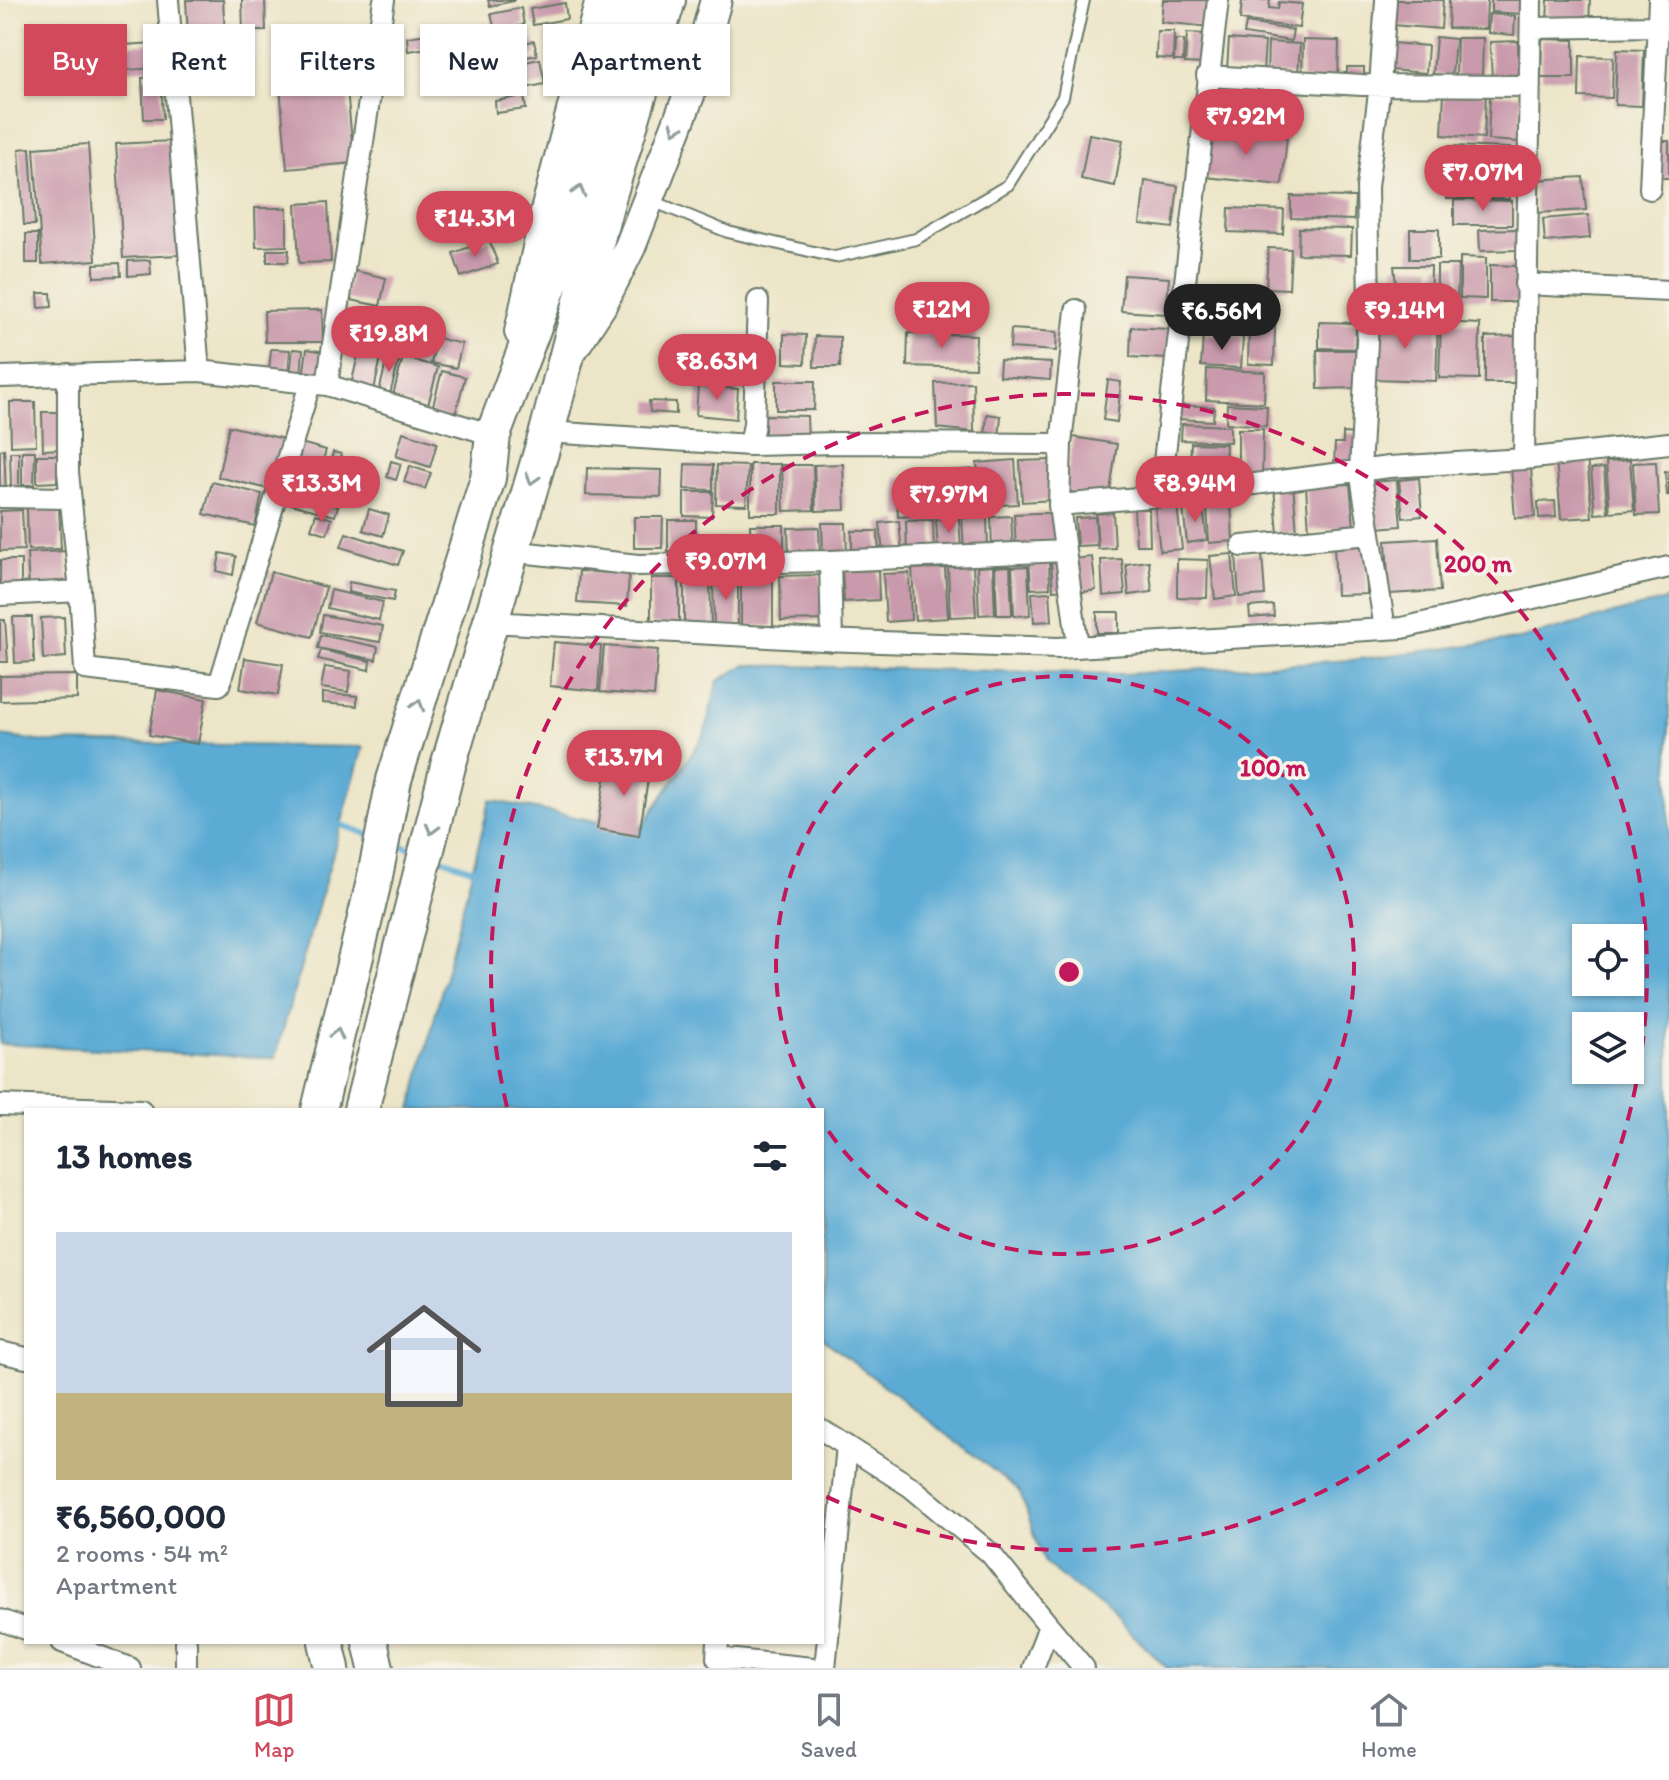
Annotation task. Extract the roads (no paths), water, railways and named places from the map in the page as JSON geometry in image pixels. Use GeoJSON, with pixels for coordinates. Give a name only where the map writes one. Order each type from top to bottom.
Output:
{"type":"FeatureCollection","features":[{"type":"Feature","properties":{"kind":"highway"},"geometry":{"type":"LineString","coordinates":[[319,1108],[374,881],[394,780],[488,478],[493,435],[561,255],[634,0]]}},
{"type":"Feature","properties":{"kind":"highway"},"geometry":{"type":"LineString","coordinates":[[361,1108],[448,766],[547,432],[606,205],[668,0]]}},
{"type":"Feature","properties":{"kind":"highway"},"geometry":{"type":"LineString","coordinates":[[326,1644],[332,1668]]}},
{"type":"Feature","properties":{"kind":"highway"},"geometry":{"type":"LineString","coordinates":[[370,1644],[376,1668]]}},
{"type":"Feature","properties":{"kind":"main road"},"geometry":{"type":"LineString","coordinates":[[493,435],[577,86],[601,0]]}},
{"type":"Feature","properties":{"kind":"main road"},"geometry":{"type":"LineString","coordinates":[[565,359],[601,305],[630,247],[691,90],[716,0]]}},
{"type":"Feature","properties":{"kind":"street"},"geometry":{"type":"LineString","coordinates":[[168,0],[199,371]]}},
{"type":"Feature","properties":{"kind":"street"},"geometry":{"type":"LineString","coordinates":[[68,374],[68,472],[85,669],[219,685],[318,384],[384,0]]}},
{"type":"Feature","properties":{"kind":"street"},"geometry":{"type":"LineString","coordinates":[[1160,496],[1218,0]]}},
{"type":"Feature","properties":{"kind":"street"},"geometry":{"type":"LineString","coordinates":[[1385,629],[1360,470],[1369,305],[1367,187],[1380,85],[1386,0]]}},
{"type":"Feature","properties":{"kind":"street"},"geometry":{"type":"LineString","coordinates":[[1524,459],[1531,0]]}},
{"type":"Feature","properties":{"kind":"street"},"geometry":{"type":"LineString","coordinates":[[1650,189],[1659,0]]}},
{"type":"Feature","properties":{"kind":"street"},"geometry":{"type":"LineString","coordinates":[[1531,28],[1658,26]]}},
{"type":"Feature","properties":{"kind":"street"},"geometry":{"type":"LineString","coordinates":[[1207,76],[1380,85],[1530,86]]}},
{"type":"Feature","properties":{"kind":"street"},"geometry":{"type":"LineString","coordinates":[[1525,284],[1669,291]]}},
{"type":"Feature","properties":{"kind":"street"},"geometry":{"type":"LineString","coordinates":[[750,445],[754,424],[758,301]]}},
{"type":"Feature","properties":{"kind":"street"},"geometry":{"type":"LineString","coordinates":[[1076,310],[1061,444],[1059,505],[1078,647]]}},
{"type":"Feature","properties":{"kind":"street"},"geometry":{"type":"LineString","coordinates":[[0,377],[199,371],[318,384],[493,435]]}},
{"type":"Feature","properties":{"kind":"street"},"geometry":{"type":"LineString","coordinates":[[547,432],[750,445],[1061,444]]}},
{"type":"Feature","properties":{"kind":"street"},"geometry":{"type":"LineString","coordinates":[[1059,505],[1160,496],[1360,470],[1524,459],[1669,443]]}},
{"type":"Feature","properties":{"kind":"street"},"geometry":{"type":"LineString","coordinates":[[0,497],[70,498]]}},
{"type":"Feature","properties":{"kind":"street"},"geometry":{"type":"LineString","coordinates":[[1242,546],[1370,534]]}},
{"type":"Feature","properties":{"kind":"street"},"geometry":{"type":"LineString","coordinates":[[510,551],[638,565],[1065,551]]}},
{"type":"Feature","properties":{"kind":"street"},"geometry":{"type":"LineString","coordinates":[[830,561],[832,641]]}},
{"type":"Feature","properties":{"kind":"street"},"geometry":{"type":"LineString","coordinates":[[489,622],[832,641],[1078,647],[1402,628],[1669,567]]}},
{"type":"Feature","properties":{"kind":"street"},"geometry":{"type":"LineString","coordinates":[[0,595],[80,591]]}},
{"type":"Feature","properties":{"kind":"street"},"geometry":{"type":"LineString","coordinates":[[0,1105],[85,1108]]}},
{"type":"Feature","properties":{"kind":"street"},"geometry":{"type":"LineString","coordinates":[[0,1352],[24,1358]]}},
{"type":"Feature","properties":{"kind":"street"},"geometry":{"type":"LineString","coordinates":[[824,1431],[911,1487],[990,1553],[1084,1668]]}},
{"type":"Feature","properties":{"kind":"street"},"geometry":{"type":"LineString","coordinates":[[825,1668],[847,1446]]}},
{"type":"Feature","properties":{"kind":"street"},"geometry":{"type":"LineString","coordinates":[[0,1620],[24,1628]]}},
{"type":"Feature","properties":{"kind":"street"},"geometry":{"type":"LineString","coordinates":[[1033,1668],[1049,1626]]}},
{"type":"Feature","properties":{"kind":"street"},"geometry":{"type":"LineString","coordinates":[[67,1644],[130,1668]]}},
{"type":"Feature","properties":{"kind":"street"},"geometry":{"type":"LineString","coordinates":[[186,1644],[186,1668]]}},
{"type":"Feature","properties":{"kind":"street"},"geometry":{"type":"LineString","coordinates":[[717,1656],[812,1668]]}},
{"type":"Feature","properties":{"kind":"lane"},"geometry":{"type":"LineString","coordinates":[[648,200],[728,232],[835,257],[916,239],[1008,185],[1063,97],[1084,0]]}},
{"type":"Feature","properties":{"kind":"water"},"geometry":{"type":"Polygon","coordinates":[[[1669,599],[1669,1668],[1167,1668],[1117,1619],[1045,1564],[1019,1490],[824,1340],[824,1108],[412,1108],[490,800],[640,830],[704,735],[718,681],[745,665],[1124,674],[1351,660],[1520,639],[1669,599]]]}},
{"type":"Feature","properties":{"kind":"water"},"geometry":{"type":"Polygon","coordinates":[[[0,736],[45,742],[363,747],[275,1058],[0,1044],[0,736]]]}},
{"type":"Feature","properties":{"kind":"waterway"},"geometry":{"type":"LineString","coordinates":[[341,825],[373,836]]}},
{"type":"Feature","properties":{"kind":"waterway"},"geometry":{"type":"LineString","coordinates":[[392,842],[415,850]]}},
{"type":"Feature","properties":{"kind":"waterway"},"geometry":{"type":"LineString","coordinates":[[437,857],[479,872]]}}]}
